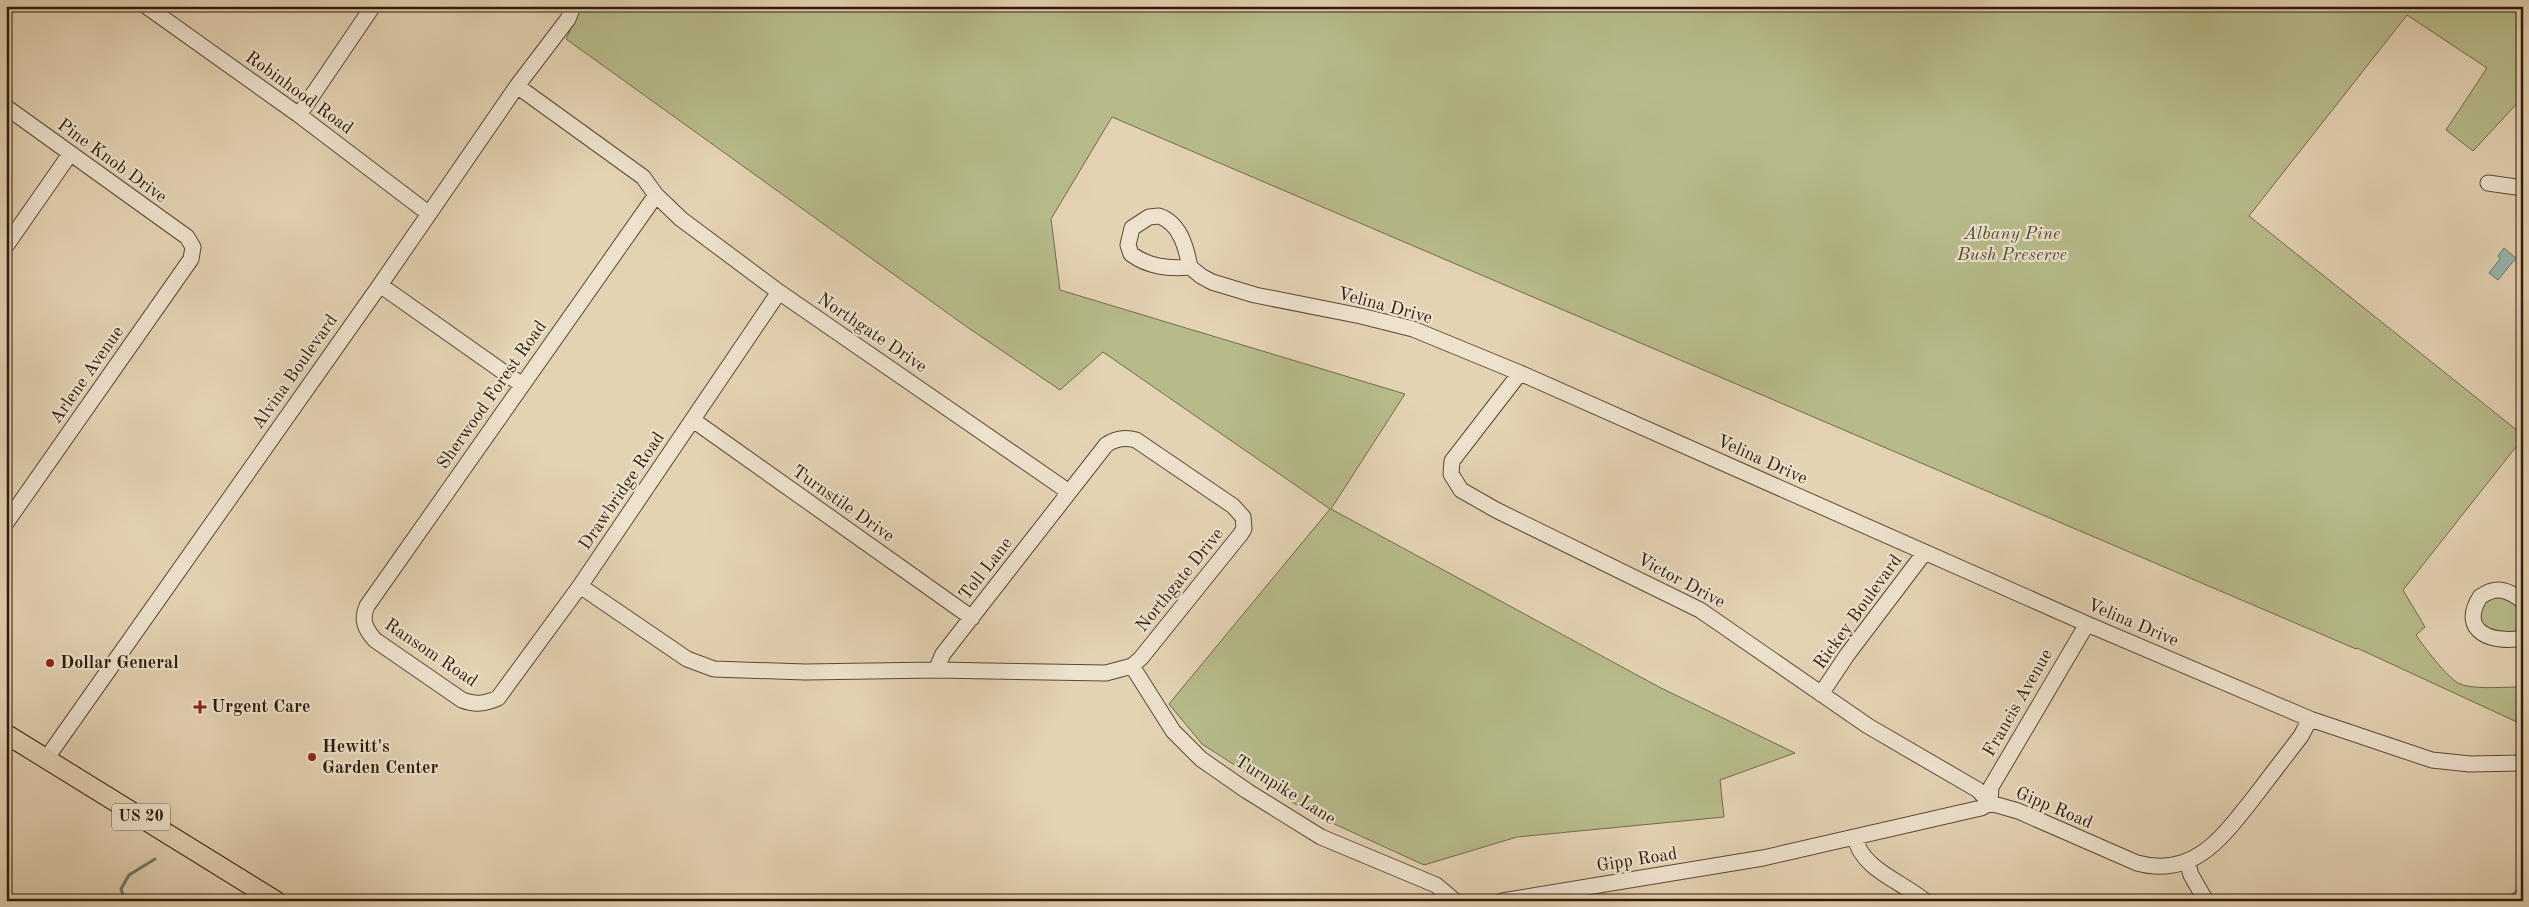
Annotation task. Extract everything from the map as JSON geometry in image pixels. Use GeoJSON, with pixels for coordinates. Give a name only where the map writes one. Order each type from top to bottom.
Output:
{"type":"FeatureCollection","features":[{"type":"Feature","properties":{"kind":"main road","name":"US 20"},"geometry":{"type":"LineString","coordinates":[[6,734],[254,895],[276,901]]}},
{"type":"Feature","properties":{"kind":"street","name":"Robinhood Road"},"geometry":{"type":"LineString","coordinates":[[146,6],[300,115],[428,213]]}},
{"type":"Feature","properties":{"kind":"street"},"geometry":{"type":"LineString","coordinates":[[300,115],[373,6]]}},
{"type":"Feature","properties":{"kind":"street","name":"Alvina Boulevard"},"geometry":{"type":"LineString","coordinates":[[46,759],[517,86],[568,19],[573,6]]}},
{"type":"Feature","properties":{"kind":"street","name":"Northgate Drive"},"geometry":{"type":"LineString","coordinates":[[517,86],[644,177],[656,195],[681,219],[779,292],[1069,492],[1106,445],[1120,438],[1129,438],[1136,440],[1233,506],[1243,517],[1244,523],[1240,535],[1175,617],[1132,666]]}},
{"type":"Feature","properties":{"kind":"street","name":"Pine Knob Drive"},"geometry":{"type":"LineString","coordinates":[[6,107],[187,237],[193,247]]}},
{"type":"Feature","properties":{"kind":"street"},"geometry":{"type":"LineString","coordinates":[[6,246],[70,154]]}},
{"type":"Feature","properties":{"kind":"street"},"geometry":{"type":"LineString","coordinates":[[2488,183],[2523,188]]}},
{"type":"Feature","properties":{"kind":"street","name":"Sherwood Forest Road"},"geometry":{"type":"LineString","coordinates":[[364,620],[367,606],[656,195]]}},
{"type":"Feature","properties":{"kind":"street","name":"Arlene Avenue"},"geometry":{"type":"LineString","coordinates":[[6,523],[191,259],[193,247]]}},
{"type":"Feature","properties":{"kind":"street","name":"Velina Drive"},"geometry":{"type":"LineString","coordinates":[[1190,267],[1212,282],[1255,295],[1362,316],[1414,329],[1520,373],[2086,624],[2310,719]]}},
{"type":"Feature","properties":{"kind":"street"},"geometry":{"type":"LineString","coordinates":[[380,284],[522,384]]}},
{"type":"Feature","properties":{"kind":"street","name":"Drawbridge Road"},"geometry":{"type":"LineString","coordinates":[[486,703],[498,698],[580,586],[779,292]]}},
{"type":"Feature","properties":{"kind":"street","name":"Victor Drive"},"geometry":{"type":"LineString","coordinates":[[1520,373],[1452,461],[1451,474],[1456,485],[1496,510],[1700,610],[1868,726],[1978,790],[1990,804]]}},
{"type":"Feature","properties":{"kind":"street","name":"Turnstile Drive"},"geometry":{"type":"LineString","coordinates":[[693,420],[972,618]]}},
{"type":"Feature","properties":{"kind":"street","name":"Toll Lane"},"geometry":{"type":"LineString","coordinates":[[936,670],[943,654],[1069,492]]}},
{"type":"Feature","properties":{"kind":"street","name":"Rickey Boulevard"},"geometry":{"type":"LineString","coordinates":[[1821,694],[1847,655],[1925,552]]}},
{"type":"Feature","properties":{"kind":"street"},"geometry":{"type":"LineString","coordinates":[[580,586],[682,656],[714,669],[805,672],[936,670],[1087,673],[1121,671],[1132,666]]}},
{"type":"Feature","properties":{"kind":"street"},"geometry":{"type":"LineString","coordinates":[[2523,601],[2509,591],[2494,590],[2480,596],[2474,611],[2477,627],[2482,634],[2490,639],[2523,638]]}},
{"type":"Feature","properties":{"kind":"street","name":"Ransom Road"},"geometry":{"type":"LineString","coordinates":[[364,620],[366,630],[375,640],[462,700],[475,704],[486,703]]}},
{"type":"Feature","properties":{"kind":"street","name":"Francis Avenue"},"geometry":{"type":"LineString","coordinates":[[1990,804],[1991,787],[2086,624]]}},
{"type":"Feature","properties":{"kind":"street","name":"Turnpike Lane"},"geometry":{"type":"LineString","coordinates":[[1132,666],[1174,731],[1201,759],[1247,792],[1321,837],[1436,885],[1455,901]]}},
{"type":"Feature","properties":{"kind":"street"},"geometry":{"type":"LineString","coordinates":[[2310,719],[2432,760],[2470,764],[2523,763]]}},
{"type":"Feature","properties":{"kind":"street","name":"Gipp Road"},"geometry":{"type":"LineString","coordinates":[[1502,901],[1704,869],[1855,837],[1981,808],[1990,804],[2018,811],[2137,862],[2162,866],[2187,861],[2211,848],[2224,836],[2301,736],[2310,719]]}},
{"type":"Feature","properties":{"kind":"street"},"geometry":{"type":"LineString","coordinates":[[1855,837],[1857,849],[1867,860],[1925,901]]}},
{"type":"Feature","properties":{"kind":"street"},"geometry":{"type":"LineString","coordinates":[[2187,861],[2191,875],[2206,901]]}},
{"type":"Feature","properties":{"kind":"street"},"geometry":{"type":"LineString","coordinates":[[2517,901],[2523,895]]}},
{"type":"Feature","properties":{"kind":"green space","name":"Albany Pine Bush Preserve"},"geometry":{"type":"Polygon","coordinates":[[[581,6],[2523,6],[2523,97],[2473,151],[2446,130],[2487,68],[2407,15],[2249,216],[2523,435],[2523,438],[2403,590],[2425,627],[2416,635],[2453,680],[2471,687],[2517,687],[2523,693],[2519,723],[2357,648],[1112,117],[1051,219],[1060,290],[1405,394],[1331,509],[1659,687],[1795,753],[1720,780],[1724,817],[1517,837],[1424,865],[1306,811],[1202,744],[1169,704],[1330,509],[1103,352],[1060,390],[967,327],[566,39],[581,6]]]}},
{"type":"Feature","properties":{"kind":"green space"},"geometry":{"type":"Polygon","coordinates":[[[2495,592],[2523,604],[2523,634],[2490,635],[2478,619],[2483,598],[2495,592]]]}},
{"type":"Feature","properties":{"kind":"water"},"geometry":{"type":"Polygon","coordinates":[[[2504,248],[2516,258],[2498,280],[2489,273],[2500,259],[2498,256],[2504,248]]]}},
{"type":"Feature","properties":{"kind":"waterway"},"geometry":{"type":"LineString","coordinates":[[125,901],[121,889],[129,875],[155,859]]}},
{"type":"Feature","properties":{"kind":"place","name":"Dollar General"},"geometry":{"type":"Point","coordinates":[50,663]}},
{"type":"Feature","properties":{"kind":"place","name":"Urgent Care"},"geometry":{"type":"Point","coordinates":[200,707]}},
{"type":"Feature","properties":{"kind":"place","name":"Hewitt's Garden Center"},"geometry":{"type":"Point","coordinates":[312,757]}}]}
